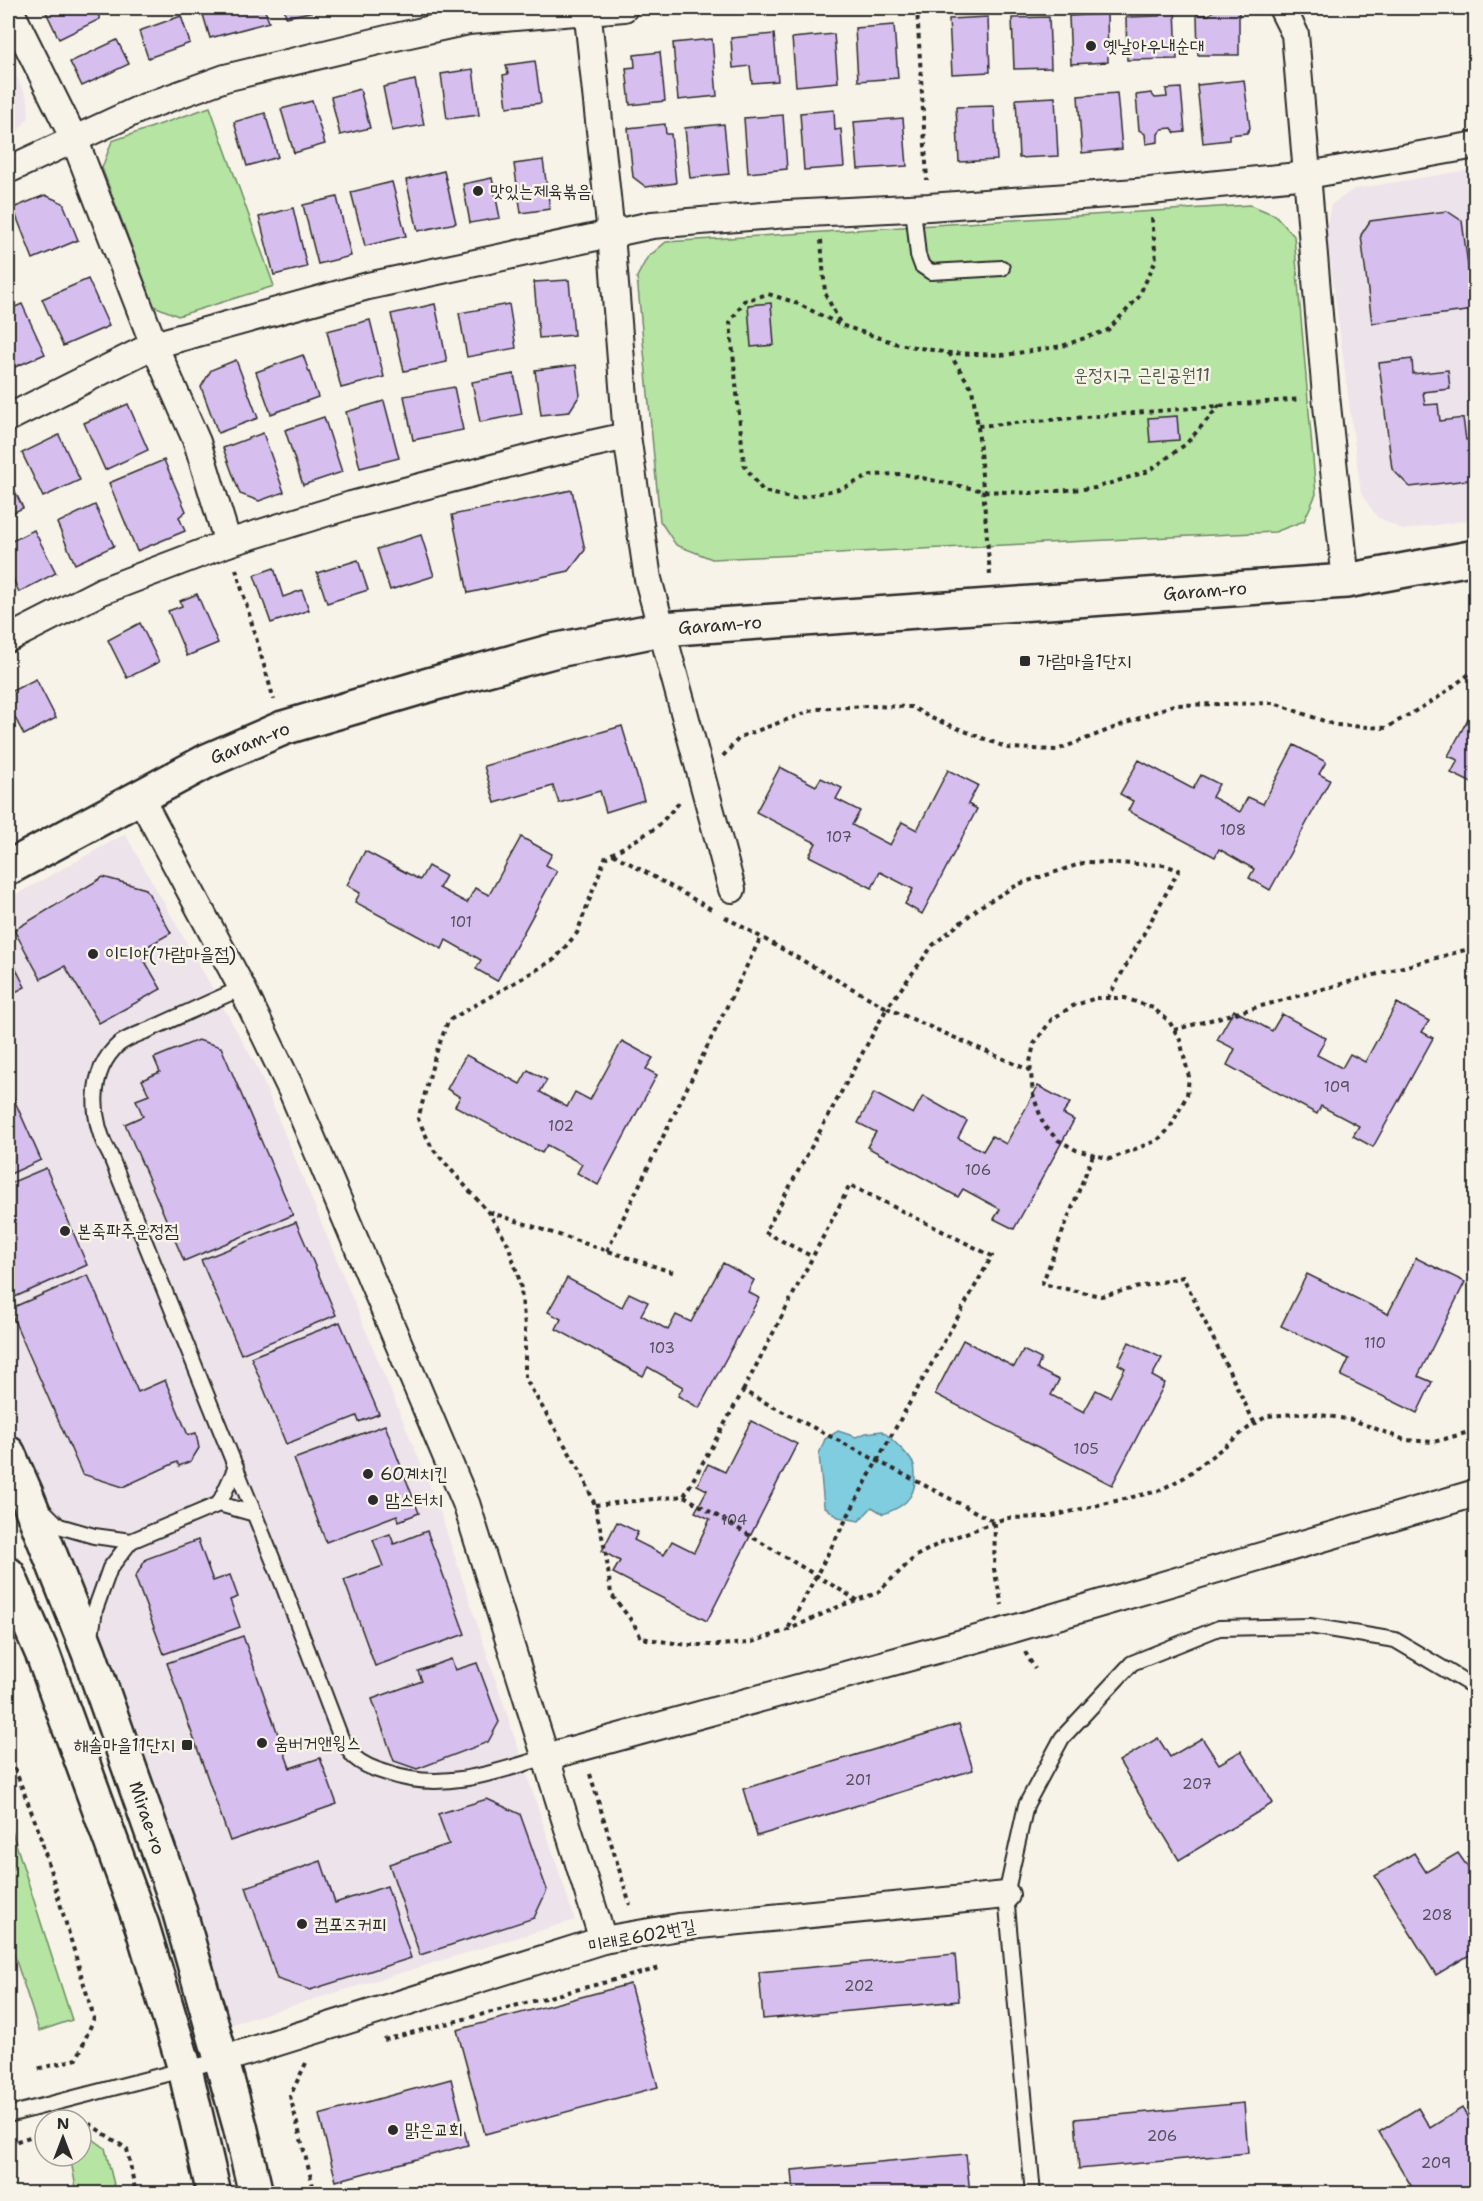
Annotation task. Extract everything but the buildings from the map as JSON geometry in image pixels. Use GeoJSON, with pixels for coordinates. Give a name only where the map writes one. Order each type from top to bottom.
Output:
{"type":"FeatureCollection","features":[{"type":"Feature","properties":{"kind":"street"},"geometry":{"type":"LineString","coordinates":[[9,8],[75,141],[154,345],[197,442],[228,543]]}},
{"type":"Feature","properties":{"kind":"street"},"geometry":{"type":"LineString","coordinates":[[8,170],[75,141],[142,108],[225,78],[391,38],[467,14],[624,8]]}},
{"type":"Feature","properties":{"kind":"street"},"geometry":{"type":"LineString","coordinates":[[1282,8],[1295,34],[1326,396],[1346,581]]}},
{"type":"Feature","properties":{"kind":"street"},"geometry":{"type":"LineString","coordinates":[[587,9],[611,234],[627,436],[648,579],[732,889]]}},
{"type":"Feature","properties":{"kind":"street"},"geometry":{"type":"LineString","coordinates":[[8,418],[154,345],[369,286],[652,225],[1149,191],[1308,175],[1476,145]]}},
{"type":"Feature","properties":{"kind":"street"},"geometry":{"type":"LineString","coordinates":[[8,639],[102,591],[228,543],[363,502],[550,453],[627,436]]}},
{"type":"Feature","properties":{"kind":"street","name":"Garam-ro"},"geometry":{"type":"LineString","coordinates":[[8,868],[207,761],[283,728],[553,651],[661,629],[1346,581],[1476,557]]}},
{"type":"Feature","properties":{"kind":"street"},"geometry":{"type":"LineString","coordinates":[[140,797],[242,988],[292,1091],[466,1503],[603,1940]]}},
{"type":"Feature","properties":{"kind":"street","name":"Mirae-ro"},"geometry":{"type":"LineString","coordinates":[[8,1453],[89,1653],[178,1906],[256,2193]]}},
{"type":"Feature","properties":{"kind":"street"},"geometry":{"type":"LineString","coordinates":[[546,1757],[1013,1629],[1476,1493]]}},
{"type":"Feature","properties":{"kind":"street"},"geometry":{"type":"LineString","coordinates":[[8,1574],[43,1655],[142,1926],[185,2069],[214,2193]]}},
{"type":"Feature","properties":{"kind":"street","name":"미래로602번길"},"geometry":{"type":"LineString","coordinates":[[221,2060],[603,1940],[679,1927],[1006,1894]]}},
{"type":"Feature","properties":{"kind":"lane"},"geometry":{"type":"LineString","coordinates":[[921,208],[918,255],[922,266],[931,272],[1002,268]]}},
{"type":"Feature","properties":{"kind":"lane"},"geometry":{"type":"LineString","coordinates":[[242,988],[120,1043],[102,1068],[96,1083],[97,1127],[102,1142],[110,1155],[255,1514],[341,1738],[354,1757],[375,1769],[406,1780],[444,1781],[496,1773],[546,1757]]}},
{"type":"Feature","properties":{"kind":"lane"},"geometry":{"type":"LineString","coordinates":[[219,1504],[236,1467]]}},
{"type":"Feature","properties":{"kind":"lane"},"geometry":{"type":"LineString","coordinates":[[26,1494],[59,1526],[94,1536],[131,1541]]}},
{"type":"Feature","properties":{"kind":"lane"},"geometry":{"type":"LineString","coordinates":[[89,1653],[95,1610],[110,1569],[131,1541],[219,1504],[255,1514]]}},
{"type":"Feature","properties":{"kind":"lane"},"geometry":{"type":"LineString","coordinates":[[1033,2193],[1006,1894],[1026,1805],[1062,1738],[1132,1663],[1219,1628],[1310,1626],[1395,1640],[1476,1688]]}},
{"type":"Feature","properties":{"kind":"lane"},"geometry":{"type":"LineString","coordinates":[[8,2115],[221,2060]]}},
{"type":"Feature","properties":{"kind":"path"},"geometry":{"type":"LineString","coordinates":[[917,8],[921,208]]}},
{"type":"Feature","properties":{"kind":"path"},"geometry":{"type":"LineString","coordinates":[[1149,191],[1156,260],[1138,298],[1108,330],[1062,346],[1005,355],[949,353],[898,344],[841,325],[794,302],[768,294],[744,301],[730,322],[744,465],[763,492],[794,499],[843,488],[871,475],[903,474],[984,492],[1031,494],[1095,488],[1149,471],[1186,444],[1220,405]]}},
{"type":"Feature","properties":{"kind":"path"},"geometry":{"type":"LineString","coordinates":[[819,213],[825,293],[841,325]]}},
{"type":"Feature","properties":{"kind":"path"},"geometry":{"type":"LineString","coordinates":[[949,353],[972,389],[978,426],[992,606]]}},
{"type":"Feature","properties":{"kind":"path"},"geometry":{"type":"LineString","coordinates":[[978,426],[1326,396]]}},
{"type":"Feature","properties":{"kind":"path"},"geometry":{"type":"LineString","coordinates":[[228,543],[283,728]]}},
{"type":"Feature","properties":{"kind":"path"},"geometry":{"type":"LineString","coordinates":[[1476,669],[1436,699],[1386,728],[1335,725],[1274,702],[1173,705],[1057,750],[1008,748],[931,718],[912,707],[866,706],[816,709],[740,737],[656,828],[604,858],[577,933],[555,959],[448,1021],[435,1056],[418,1119],[432,1148],[488,1212],[508,1244],[520,1282],[525,1326],[525,1378],[582,1474],[594,1505],[606,1554],[611,1594],[634,1624],[641,1638],[687,1646],[718,1645],[749,1643],[788,1630],[877,1593],[916,1556],[942,1542],[995,1522],[1006,1518],[1048,1517],[1158,1491],[1185,1477],[1267,1416],[1308,1413],[1353,1420],[1405,1440],[1434,1442],[1476,1430]]}},
{"type":"Feature","properties":{"kind":"path"},"geometry":{"type":"LineString","coordinates":[[612,854],[712,909]]}},
{"type":"Feature","properties":{"kind":"path"},"geometry":{"type":"LineString","coordinates":[[813,1257],[765,1232],[887,1008],[933,945],[981,906],[1019,884],[1086,862],[1164,865],[1179,870],[1108,998]]}},
{"type":"Feature","properties":{"kind":"path"},"geometry":{"type":"LineString","coordinates":[[722,915],[887,1008],[1031,1071]]}},
{"type":"Feature","properties":{"kind":"path"},"geometry":{"type":"LineString","coordinates":[[606,1251],[761,937]]}},
{"type":"Feature","properties":{"kind":"path"},"geometry":{"type":"LineString","coordinates":[[1174,1030],[1476,947]]}},
{"type":"Feature","properties":{"kind":"path"},"geometry":{"type":"LineString","coordinates":[[1096,998],[1125,998],[1153,1008],[1169,1021],[1174,1030],[1180,1040],[1189,1077],[1187,1095],[1170,1128],[1158,1140],[1110,1159],[1076,1150],[1058,1140],[1044,1125],[1033,1095],[1030,1062],[1034,1044],[1052,1019],[1073,1006],[1096,998]]}},
{"type":"Feature","properties":{"kind":"path"},"geometry":{"type":"LineString","coordinates":[[1093,1155],[1042,1284],[1101,1296],[1183,1277],[1255,1424]]}},
{"type":"Feature","properties":{"kind":"path"},"geometry":{"type":"LineString","coordinates":[[684,1496],[743,1391],[850,1185],[992,1256],[877,1461],[788,1630]]}},
{"type":"Feature","properties":{"kind":"path"},"geometry":{"type":"LineString","coordinates":[[488,1212],[675,1273]]}},
{"type":"Feature","properties":{"kind":"path"},"geometry":{"type":"LineString","coordinates":[[743,1391],[995,1522]]}},
{"type":"Feature","properties":{"kind":"path"},"geometry":{"type":"LineString","coordinates":[[594,1505],[684,1496],[856,1600]]}},
{"type":"Feature","properties":{"kind":"path"},"geometry":{"type":"LineString","coordinates":[[995,1522],[994,1569],[999,1599],[1035,1669]]}},
{"type":"Feature","properties":{"kind":"path"},"geometry":{"type":"LineString","coordinates":[[581,1747],[630,1905]]}},
{"type":"Feature","properties":{"kind":"path"},"geometry":{"type":"LineString","coordinates":[[8,1751],[38,1829],[94,2018],[77,2059],[37,2069]]}},
{"type":"Feature","properties":{"kind":"path"},"geometry":{"type":"LineString","coordinates":[[376,2042],[660,1968]]}},
{"type":"Feature","properties":{"kind":"path"},"geometry":{"type":"LineString","coordinates":[[308,2060],[290,2096],[315,2193]]}},
{"type":"Feature","properties":{"kind":"path"},"geometry":{"type":"LineString","coordinates":[[93,2126],[127,2149],[136,2193]]}},
{"type":"Feature","properties":{"kind":"path"},"geometry":{"type":"LineString","coordinates":[[8,2144],[33,2136]]}},
{"type":"Feature","properties":{"kind":"shaded area"},"geometry":{"type":"Polygon","coordinates":[[[8,60],[28,100],[29,117],[18,131],[8,137],[8,60]]]}},
{"type":"Feature","properties":{"kind":"shaded area"},"geometry":{"type":"Polygon","coordinates":[[[1475,169],[1475,519],[1403,530],[1377,517],[1361,493],[1326,228],[1331,205],[1354,189],[1475,169]]]}},
{"type":"Feature","properties":{"kind":"shaded area"},"geometry":{"type":"Polygon","coordinates":[[[125,834],[257,1067],[437,1503],[575,1920],[226,2026],[67,1559],[8,1426],[8,899],[125,834]]]}},
{"type":"Feature","properties":{"kind":"green space"},"geometry":{"type":"Polygon","coordinates":[[[210,107],[274,286],[178,316],[154,306],[102,168],[112,141],[210,107]]]}},
{"type":"Feature","properties":{"kind":"green space","name":"운정지구 근린공원11"},"geometry":{"type":"Polygon","coordinates":[[[1250,205],[1275,215],[1294,236],[1316,494],[1304,521],[1275,532],[712,559],[676,545],[660,521],[637,277],[647,258],[666,242],[1250,205]]]}},
{"type":"Feature","properties":{"kind":"green space"},"geometry":{"type":"Polygon","coordinates":[[[8,1819],[72,2020],[39,2031],[8,1936],[8,1819]]]}},
{"type":"Feature","properties":{"kind":"green space"},"geometry":{"type":"Polygon","coordinates":[[[93,2139],[105,2148],[116,2193],[77,2193],[72,2168],[93,2168],[93,2139]]]}},
{"type":"Feature","properties":{"kind":"water"},"geometry":{"type":"Polygon","coordinates":[[[838,1431],[856,1437],[882,1431],[900,1447],[915,1468],[913,1492],[906,1502],[883,1514],[872,1507],[859,1521],[838,1517],[824,1506],[819,1454],[825,1439],[838,1431]]]}},
{"type":"Feature","properties":{"kind":"place","name":"옛날아우내순대"},"geometry":{"type":"Point","coordinates":[1091,46]}},
{"type":"Feature","properties":{"kind":"place","name":"맛있는제육볶음"},"geometry":{"type":"Point","coordinates":[478,191]}},
{"type":"Feature","properties":{"kind":"place","name":"가람마을1단지"},"geometry":{"type":"Point","coordinates":[1025,661]}},
{"type":"Feature","properties":{"kind":"place","name":"이디야(가람마을점)"},"geometry":{"type":"Point","coordinates":[93,954]}},
{"type":"Feature","properties":{"kind":"place","name":"본죽파주운정점"},"geometry":{"type":"Point","coordinates":[65,1231]}},
{"type":"Feature","properties":{"kind":"place","name":"60계치킨"},"geometry":{"type":"Point","coordinates":[368,1474]}},
{"type":"Feature","properties":{"kind":"place","name":"맘스터치"},"geometry":{"type":"Point","coordinates":[373,1500]}},
{"type":"Feature","properties":{"kind":"place","name":"움버거앤윙스"},"geometry":{"type":"Point","coordinates":[262,1743]}},
{"type":"Feature","properties":{"kind":"place","name":"해솔마을11단지"},"geometry":{"type":"Point","coordinates":[187,1745]}},
{"type":"Feature","properties":{"kind":"place","name":"컴포즈커피"},"geometry":{"type":"Point","coordinates":[302,1924]}},
{"type":"Feature","properties":{"kind":"place","name":"맑은교회"},"geometry":{"type":"Point","coordinates":[393,2130]}}]}
